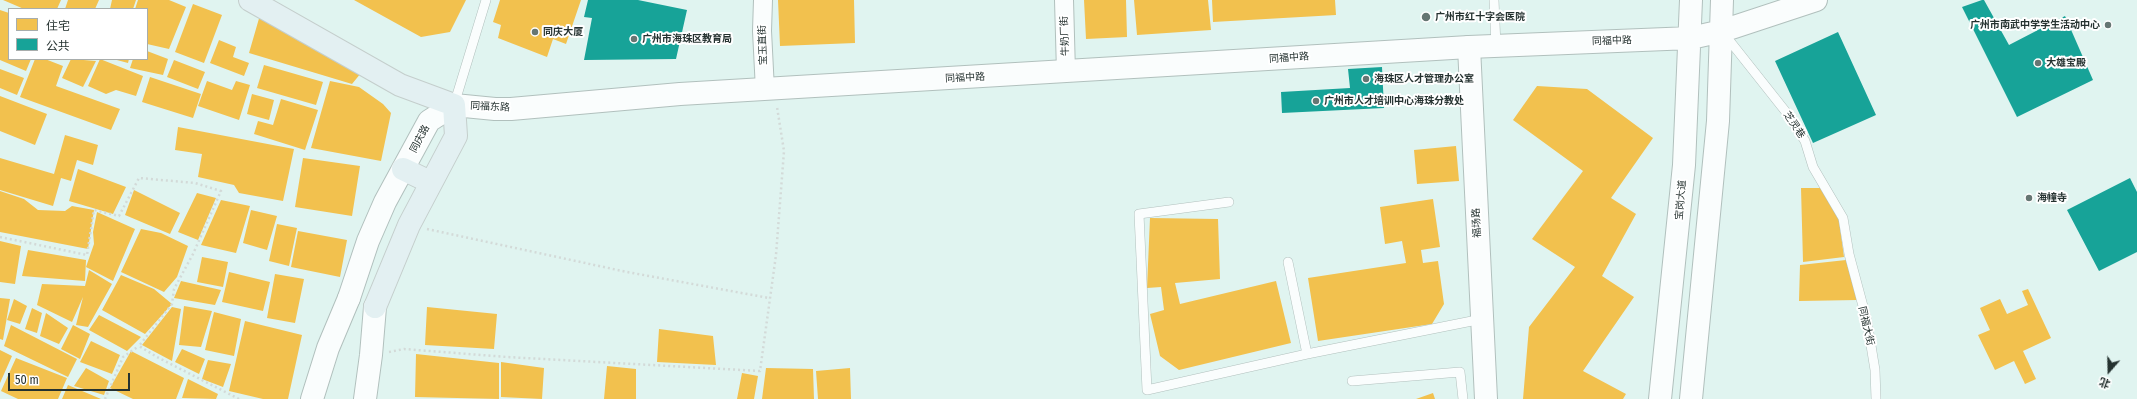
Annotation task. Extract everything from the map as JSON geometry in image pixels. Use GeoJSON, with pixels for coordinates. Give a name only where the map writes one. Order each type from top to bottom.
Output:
{"type":"FeatureCollection","features":[{"type":"Feature","properties":{"kind":"main road","name":"同福东路"},"geometry":{"type":"LineString","coordinates":[[250,0],[400,86],[454,105],[510,109],[680,94],[765,90]]}},
{"type":"Feature","properties":{"kind":"main road","name":"宝岗大道"},"geometry":{"type":"LineString","coordinates":[[1660,399],[1682,186],[1691,38],[1691,0]]}},
{"type":"Feature","properties":{"kind":"main road"},"geometry":{"type":"LineString","coordinates":[[1691,399],[1718,128],[1722,0]]}},
{"type":"Feature","properties":{"kind":"main road","name":"同福中路"},"geometry":{"type":"LineString","coordinates":[[765,90],[1469,47],[1691,38],[1722,31],[1816,0]]}},
{"type":"Feature","properties":{"kind":"main road","name":"福场路"},"geometry":{"type":"LineString","coordinates":[[1469,47],[1486,399]]}},
{"type":"Feature","properties":{"kind":"main road","name":"同庆路"},"geometry":{"type":"LineString","coordinates":[[312,399],[328,348],[349,298],[368,241],[385,202],[429,121],[454,105]]}},
{"type":"Feature","properties":{"kind":"main road"},"geometry":{"type":"LineString","coordinates":[[365,399],[375,307],[409,225],[430,182],[456,136],[454,105]]}},
{"type":"Feature","properties":{"kind":"main road"},"geometry":{"type":"LineString","coordinates":[[403,169],[430,182]]}},
{"type":"Feature","properties":{"kind":"street","name":"宝玉直街"},"geometry":{"type":"LineString","coordinates":[[763,0],[762,31],[765,90]]}},
{"type":"Feature","properties":{"kind":"street","name":"牛奶厂街"},"geometry":{"type":"LineString","coordinates":[[1064,0],[1066,72]]}},
{"type":"Feature","properties":{"kind":"lane"},"geometry":{"type":"LineString","coordinates":[[454,105],[486,0]]}},
{"type":"Feature","properties":{"kind":"lane"},"geometry":{"type":"LineString","coordinates":[[1494,0],[1496,46]]}},
{"type":"Feature","properties":{"kind":"lane","name":"芝灵巷"},"geometry":{"type":"LineString","coordinates":[[1722,31],[1786,112],[1806,141],[1813,167],[1843,218],[1849,254]]}},
{"type":"Feature","properties":{"kind":"lane"},"geometry":{"type":"LineString","coordinates":[[1229,202],[1139,214],[1147,390],[1307,354],[1482,319]]}},
{"type":"Feature","properties":{"kind":"lane","name":"同福大街"},"geometry":{"type":"LineString","coordinates":[[1849,254],[1867,321],[1875,370],[1876,399]]}},
{"type":"Feature","properties":{"kind":"lane"},"geometry":{"type":"LineString","coordinates":[[1288,262],[1307,354]]}},
{"type":"Feature","properties":{"kind":"lane"},"geometry":{"type":"LineString","coordinates":[[1352,381],[1460,372],[1463,399]]}},
{"type":"Feature","properties":{"kind":"path"},"geometry":{"type":"LineString","coordinates":[[371,354],[404,349],[507,357],[760,371],[776,254],[784,151],[765,90]]}},
{"type":"Feature","properties":{"kind":"path"},"geometry":{"type":"LineString","coordinates":[[0,237],[87,255],[94,210],[119,216],[139,178],[194,183],[221,191],[193,254],[174,289],[172,304],[140,346],[123,357],[105,399]]}},
{"type":"Feature","properties":{"kind":"path"},"geometry":{"type":"LineString","coordinates":[[409,225],[627,272],[769,298]]}},
{"type":"Feature","properties":{"kind":"path"},"geometry":{"type":"LineString","coordinates":[[140,346],[157,357],[239,399]]}},
{"type":"Feature","properties":{"kind":"building: 住宅"},"geometry":{"type":"Polygon","coordinates":[[[3,0],[61,0],[57,8],[22,8],[3,0]]]}},
{"type":"Feature","properties":{"kind":"building: 住宅"},"geometry":{"type":"Polygon","coordinates":[[[68,0],[99,0],[95,8],[65,8],[68,0]]]}},
{"type":"Feature","properties":{"kind":"building: 住宅"},"geometry":{"type":"Polygon","coordinates":[[[112,0],[136,0],[133,8],[110,8],[112,0]]]}},
{"type":"Feature","properties":{"kind":"building: 住宅"},"geometry":{"type":"Polygon","coordinates":[[[138,0],[169,0],[186,7],[169,49],[148,44],[148,8],[135,8],[138,0]]]}},
{"type":"Feature","properties":{"kind":"building: 住宅"},"geometry":{"type":"Polygon","coordinates":[[[354,0],[466,0],[450,32],[421,37],[354,0]]]}},
{"type":"Feature","properties":{"kind":"building: 住宅","name":"同庆大厦"},"geometry":{"type":"Polygon","coordinates":[[[500,0],[581,0],[566,44],[553,39],[547,57],[498,38],[501,25],[493,22],[500,0]]]}},
{"type":"Feature","properties":{"kind":"building: 住宅"},"geometry":{"type":"Polygon","coordinates":[[[778,0],[854,0],[855,43],[780,46],[778,0]]]}},
{"type":"Feature","properties":{"kind":"building: 住宅"},"geometry":{"type":"Polygon","coordinates":[[[1084,0],[1126,0],[1127,37],[1086,39],[1084,0]]]}},
{"type":"Feature","properties":{"kind":"building: 住宅"},"geometry":{"type":"Polygon","coordinates":[[[1134,0],[1208,0],[1211,30],[1137,35],[1134,0]]]}},
{"type":"Feature","properties":{"kind":"building: 住宅"},"geometry":{"type":"Polygon","coordinates":[[[1212,0],[1335,0],[1336,15],[1213,22],[1212,0]]]}},
{"type":"Feature","properties":{"kind":"building: 住宅"},"geometry":{"type":"Polygon","coordinates":[[[193,4],[222,15],[204,63],[175,52],[193,4]]]}},
{"type":"Feature","properties":{"kind":"building: 住宅"},"geometry":{"type":"Polygon","coordinates":[[[0,10],[8,13],[8,60],[31,60],[26,71],[0,60],[0,10]]]}},
{"type":"Feature","properties":{"kind":"building: 住宅"},"geometry":{"type":"Polygon","coordinates":[[[260,15],[361,73],[352,84],[249,53],[260,15]]]}},
{"type":"Feature","properties":{"kind":"building: 住宅"},"geometry":{"type":"Polygon","coordinates":[[[219,40],[236,47],[233,57],[249,63],[244,76],[210,63],[219,40]]]}},
{"type":"Feature","properties":{"kind":"building: 住宅"},"geometry":{"type":"Polygon","coordinates":[[[148,51],[168,59],[163,75],[130,68],[133,60],[148,60],[148,51]]]}},
{"type":"Feature","properties":{"kind":"building: 住宅"},"geometry":{"type":"Polygon","coordinates":[[[35,60],[48,60],[63,66],[56,86],[120,109],[111,130],[20,97],[35,60]]]}},
{"type":"Feature","properties":{"kind":"building: 住宅"},"geometry":{"type":"Polygon","coordinates":[[[71,60],[96,61],[83,87],[62,78],[71,60]]]}},
{"type":"Feature","properties":{"kind":"building: 住宅"},"geometry":{"type":"Polygon","coordinates":[[[100,60],[143,76],[136,96],[116,90],[106,94],[88,86],[100,60]]]}},
{"type":"Feature","properties":{"kind":"building: 住宅"},"geometry":{"type":"Polygon","coordinates":[[[117,60],[129,60],[128,63],[117,60]]]}},
{"type":"Feature","properties":{"kind":"building: 住宅"},"geometry":{"type":"Polygon","coordinates":[[[174,60],[205,72],[198,89],[167,77],[174,60]]]}},
{"type":"Feature","properties":{"kind":"building: 住宅"},"geometry":{"type":"Polygon","coordinates":[[[264,65],[323,82],[316,105],[257,88],[264,65]]]}},
{"type":"Feature","properties":{"kind":"building: 住宅"},"geometry":{"type":"Polygon","coordinates":[[[0,69],[24,78],[17,95],[0,88],[0,69]]]}},
{"type":"Feature","properties":{"kind":"building: 住宅"},"geometry":{"type":"Polygon","coordinates":[[[150,77],[201,94],[193,118],[142,102],[150,77]]]}},
{"type":"Feature","properties":{"kind":"building: 住宅"},"geometry":{"type":"Polygon","coordinates":[[[207,81],[232,90],[236,81],[250,85],[239,120],[198,106],[207,81]]]}},
{"type":"Feature","properties":{"kind":"building: 住宅"},"geometry":{"type":"Polygon","coordinates":[[[330,81],[359,87],[383,104],[391,113],[381,161],[311,148],[330,81]]]}},
{"type":"Feature","properties":{"kind":"building: 住宅"},"geometry":{"type":"Polygon","coordinates":[[[1537,86],[1587,89],[1653,138],[1611,198],[1636,214],[1602,276],[1634,297],[1583,371],[1626,394],[1623,399],[1523,399],[1529,327],[1575,267],[1532,239],[1583,171],[1513,120],[1537,86]]]}},
{"type":"Feature","properties":{"kind":"building: 住宅"},"geometry":{"type":"Polygon","coordinates":[[[252,94],[274,100],[269,120],[247,114],[252,94]]]}},
{"type":"Feature","properties":{"kind":"building: 住宅"},"geometry":{"type":"Polygon","coordinates":[[[0,96],[47,114],[35,145],[0,131],[0,96]]]}},
{"type":"Feature","properties":{"kind":"building: 住宅"},"geometry":{"type":"Polygon","coordinates":[[[281,99],[318,110],[305,150],[254,134],[258,121],[273,125],[281,99]]]}},
{"type":"Feature","properties":{"kind":"building: 住宅"},"geometry":{"type":"Polygon","coordinates":[[[178,127],[294,149],[283,201],[239,193],[234,185],[198,177],[202,154],[175,150],[178,127]]]}},
{"type":"Feature","properties":{"kind":"building: 住宅"},"geometry":{"type":"Polygon","coordinates":[[[65,135],[98,145],[93,165],[77,160],[71,181],[61,178],[53,206],[0,190],[0,158],[54,174],[65,135]]]}},
{"type":"Feature","properties":{"kind":"building: 住宅"},"geometry":{"type":"Polygon","coordinates":[[[1456,146],[1459,181],[1417,184],[1414,150],[1456,146]]]}},
{"type":"Feature","properties":{"kind":"building: 住宅"},"geometry":{"type":"Polygon","coordinates":[[[303,158],[360,166],[352,216],[295,207],[303,158]]]}},
{"type":"Feature","properties":{"kind":"building: 住宅"},"geometry":{"type":"Polygon","coordinates":[[[78,169],[126,187],[113,214],[69,201],[78,169]]]}},
{"type":"Feature","properties":{"kind":"building: 住宅"},"geometry":{"type":"Polygon","coordinates":[[[1801,188],[1821,188],[1839,220],[1844,257],[1803,262],[1801,188]]]}},
{"type":"Feature","properties":{"kind":"building: 住宅"},"geometry":{"type":"Polygon","coordinates":[[[134,190],[180,213],[170,234],[125,215],[134,190]]]}},
{"type":"Feature","properties":{"kind":"building: 住宅"},"geometry":{"type":"Polygon","coordinates":[[[0,191],[24,199],[38,210],[65,211],[72,206],[94,210],[88,249],[0,232],[0,191]]]}},
{"type":"Feature","properties":{"kind":"building: 住宅"},"geometry":{"type":"Polygon","coordinates":[[[197,193],[216,198],[198,240],[178,232],[197,193]]]}},
{"type":"Feature","properties":{"kind":"building: 住宅"},"geometry":{"type":"Polygon","coordinates":[[[1433,199],[1440,247],[1421,250],[1423,263],[1438,261],[1444,304],[1432,324],[1318,341],[1308,278],[1406,263],[1402,241],[1385,244],[1380,207],[1433,199]]]}},
{"type":"Feature","properties":{"kind":"building: 住宅"},"geometry":{"type":"Polygon","coordinates":[[[221,200],[250,206],[236,253],[201,245],[221,200]]]}},
{"type":"Feature","properties":{"kind":"building: 住宅"},"geometry":{"type":"Polygon","coordinates":[[[251,210],[277,216],[267,250],[243,243],[251,210]]]}},
{"type":"Feature","properties":{"kind":"building: 住宅"},"geometry":{"type":"Polygon","coordinates":[[[97,212],[135,229],[113,281],[86,267],[94,244],[93,232],[97,212]]]}},
{"type":"Feature","properties":{"kind":"building: 住宅"},"geometry":{"type":"Polygon","coordinates":[[[1150,218],[1218,219],[1220,279],[1175,283],[1180,304],[1276,281],[1291,343],[1179,370],[1160,356],[1150,314],[1164,310],[1161,287],[1147,288],[1150,218]]]}},
{"type":"Feature","properties":{"kind":"building: 住宅"},"geometry":{"type":"Polygon","coordinates":[[[277,224],[297,228],[289,266],[269,261],[277,224]]]}},
{"type":"Feature","properties":{"kind":"building: 住宅"},"geometry":{"type":"Polygon","coordinates":[[[141,229],[161,233],[188,246],[177,277],[164,292],[121,272],[141,229]]]}},
{"type":"Feature","properties":{"kind":"building: 住宅"},"geometry":{"type":"Polygon","coordinates":[[[298,231],[347,240],[340,277],[291,267],[298,231]]]}},
{"type":"Feature","properties":{"kind":"building: 住宅"},"geometry":{"type":"Polygon","coordinates":[[[0,241],[21,246],[15,284],[0,282],[0,241]]]}},
{"type":"Feature","properties":{"kind":"building: 住宅"},"geometry":{"type":"Polygon","coordinates":[[[28,250],[86,260],[85,281],[22,276],[28,250]]]}},
{"type":"Feature","properties":{"kind":"building: 住宅"},"geometry":{"type":"Polygon","coordinates":[[[202,257],[228,262],[223,287],[197,282],[202,257]]]}},
{"type":"Feature","properties":{"kind":"building: 住宅"},"geometry":{"type":"Polygon","coordinates":[[[1846,260],[1857,300],[1799,301],[1800,265],[1846,260]]]}},
{"type":"Feature","properties":{"kind":"building: 住宅"},"geometry":{"type":"Polygon","coordinates":[[[89,270],[112,284],[88,327],[76,325],[83,297],[72,322],[37,305],[42,284],[85,286],[89,270]]]}},
{"type":"Feature","properties":{"kind":"building: 住宅"},"geometry":{"type":"Polygon","coordinates":[[[229,272],[270,282],[263,311],[222,302],[229,272]]]}},
{"type":"Feature","properties":{"kind":"building: 住宅"},"geometry":{"type":"Polygon","coordinates":[[[275,274],[304,279],[295,323],[267,318],[275,274]]]}},
{"type":"Feature","properties":{"kind":"building: 住宅"},"geometry":{"type":"Polygon","coordinates":[[[121,275],[154,289],[172,304],[145,334],[102,310],[121,275]]]}},
{"type":"Feature","properties":{"kind":"building: 住宅"},"geometry":{"type":"Polygon","coordinates":[[[181,281],[221,290],[215,305],[174,298],[181,281]]]}},
{"type":"Feature","properties":{"kind":"building: 住宅"},"geometry":{"type":"Polygon","coordinates":[[[2028,289],[2051,338],[2023,351],[2036,379],[2025,384],[2014,361],[1995,370],[1978,335],[1990,330],[1980,308],[2000,299],[2007,314],[2028,305],[2022,291],[2028,289]]]}},
{"type":"Feature","properties":{"kind":"building: 住宅"},"geometry":{"type":"Polygon","coordinates":[[[0,298],[10,299],[3,340],[0,339],[0,298]]]}},
{"type":"Feature","properties":{"kind":"building: 住宅"},"geometry":{"type":"Polygon","coordinates":[[[14,299],[27,306],[20,324],[7,320],[14,299]]]}},
{"type":"Feature","properties":{"kind":"building: 住宅"},"geometry":{"type":"Polygon","coordinates":[[[184,306],[212,311],[201,347],[179,345],[184,306]]]}},
{"type":"Feature","properties":{"kind":"building: 住宅"},"geometry":{"type":"Polygon","coordinates":[[[172,307],[181,309],[172,361],[142,345],[172,307]]]}},
{"type":"Feature","properties":{"kind":"building: 住宅"},"geometry":{"type":"Polygon","coordinates":[[[427,307],[497,314],[494,349],[425,345],[427,307]]]}},
{"type":"Feature","properties":{"kind":"building: 住宅"},"geometry":{"type":"Polygon","coordinates":[[[32,308],[42,313],[37,333],[25,329],[32,308]]]}},
{"type":"Feature","properties":{"kind":"building: 住宅"},"geometry":{"type":"Polygon","coordinates":[[[214,312],[241,319],[234,356],[205,350],[214,312]]]}},
{"type":"Feature","properties":{"kind":"building: 住宅"},"geometry":{"type":"Polygon","coordinates":[[[46,313],[68,328],[59,344],[40,336],[46,313]]]}},
{"type":"Feature","properties":{"kind":"building: 住宅"},"geometry":{"type":"Polygon","coordinates":[[[99,315],[141,337],[127,351],[89,330],[99,315]]]}},
{"type":"Feature","properties":{"kind":"building: 住宅"},"geometry":{"type":"Polygon","coordinates":[[[245,321],[302,335],[288,399],[263,399],[229,391],[245,321]]]}},
{"type":"Feature","properties":{"kind":"building: 住宅"},"geometry":{"type":"Polygon","coordinates":[[[11,325],[77,359],[68,377],[4,346],[11,325]]]}},
{"type":"Feature","properties":{"kind":"building: 住宅"},"geometry":{"type":"Polygon","coordinates":[[[73,325],[90,334],[80,359],[61,349],[73,325]]]}},
{"type":"Feature","properties":{"kind":"building: 住宅"},"geometry":{"type":"Polygon","coordinates":[[[659,329],[713,336],[716,365],[657,362],[659,329]]]}},
{"type":"Feature","properties":{"kind":"building: 住宅"},"geometry":{"type":"Polygon","coordinates":[[[91,341],[120,355],[112,374],[80,362],[91,341]]]}},
{"type":"Feature","properties":{"kind":"building: 住宅"},"geometry":{"type":"Polygon","coordinates":[[[182,349],[205,359],[199,374],[175,362],[182,349]]]}},
{"type":"Feature","properties":{"kind":"building: 住宅"},"geometry":{"type":"Polygon","coordinates":[[[0,350],[12,356],[0,383],[0,350]]]}},
{"type":"Feature","properties":{"kind":"building: 住宅"},"geometry":{"type":"Polygon","coordinates":[[[131,351],[184,378],[176,399],[133,399],[110,388],[131,351]]]}},
{"type":"Feature","properties":{"kind":"building: 住宅"},"geometry":{"type":"Polygon","coordinates":[[[416,354],[499,363],[499,399],[415,397],[416,354]]]}},
{"type":"Feature","properties":{"kind":"building: 住宅"},"geometry":{"type":"Polygon","coordinates":[[[16,358],[67,378],[58,399],[18,399],[1,391],[16,358]]]}},
{"type":"Feature","properties":{"kind":"building: 住宅"},"geometry":{"type":"Polygon","coordinates":[[[208,360],[231,364],[223,387],[202,379],[208,360]]]}},
{"type":"Feature","properties":{"kind":"building: 住宅"},"geometry":{"type":"Polygon","coordinates":[[[501,362],[544,368],[542,399],[501,397],[501,362]]]}},
{"type":"Feature","properties":{"kind":"building: 住宅"},"geometry":{"type":"Polygon","coordinates":[[[607,366],[636,369],[636,399],[604,399],[607,366]]]}},
{"type":"Feature","properties":{"kind":"building: 住宅"},"geometry":{"type":"Polygon","coordinates":[[[86,368],[109,381],[104,395],[74,386],[86,368]]]}},
{"type":"Feature","properties":{"kind":"building: 住宅"},"geometry":{"type":"Polygon","coordinates":[[[766,368],[813,369],[814,399],[762,399],[766,368]]]}},
{"type":"Feature","properties":{"kind":"building: 住宅"},"geometry":{"type":"Polygon","coordinates":[[[850,368],[851,399],[818,399],[816,371],[850,368]]]}},
{"type":"Feature","properties":{"kind":"building: 住宅"},"geometry":{"type":"Polygon","coordinates":[[[742,373],[758,376],[754,399],[737,399],[742,373]]]}},
{"type":"Feature","properties":{"kind":"building: 住宅"},"geometry":{"type":"Polygon","coordinates":[[[188,379],[218,394],[216,399],[182,398],[188,379]]]}},
{"type":"Feature","properties":{"kind":"building: 住宅"},"geometry":{"type":"Polygon","coordinates":[[[68,385],[101,399],[62,399],[68,385]]]}},
{"type":"Feature","properties":{"kind":"building: 住宅"},"geometry":{"type":"Polygon","coordinates":[[[1433,393],[1435,399],[1416,399],[1433,393]]]}},
{"type":"Feature","properties":{"kind":"building: 公共","name":"广州市海珠区教育局"},"geometry":{"type":"Polygon","coordinates":[[[588,0],[638,0],[687,10],[676,59],[584,60],[592,18],[584,17],[588,0]]]}},
{"type":"Feature","properties":{"kind":"building: 公共","name":"大雄宝殿"},"geometry":{"type":"Polygon","coordinates":[[[1984,0],[2009,45],[2065,16],[2093,80],[2017,117],[1962,7],[1984,0]]]}},
{"type":"Feature","properties":{"kind":"building: 公共"},"geometry":{"type":"Polygon","coordinates":[[[1838,32],[1876,115],[1813,143],[1775,61],[1838,32]]]}},
{"type":"Feature","properties":{"kind":"building: 公共"},"geometry":{"type":"Polygon","coordinates":[[[1382,67],[1384,108],[1282,113],[1281,92],[1350,88],[1348,69],[1382,67]]]}},
{"type":"Feature","properties":{"kind":"building: 公共"},"geometry":{"type":"Polygon","coordinates":[[[2130,178],[2137,192],[2137,252],[2099,271],[2067,210],[2130,178]]]}},
{"type":"Feature","properties":{"kind":"place","name":"广州市红十字会医院"},"geometry":{"type":"Point","coordinates":[1426,17]}},
{"type":"Feature","properties":{"kind":"place","name":"广州市南武中学学生活动中心"},"geometry":{"type":"Point","coordinates":[2108,25]}},
{"type":"Feature","properties":{"kind":"place","name":"同庆大厦"},"geometry":{"type":"Point","coordinates":[535,32]}},
{"type":"Feature","properties":{"kind":"place","name":"广州市海珠区教育局"},"geometry":{"type":"Point","coordinates":[634,39]}},
{"type":"Feature","properties":{"kind":"place","name":"大雄宝殿"},"geometry":{"type":"Point","coordinates":[2038,63]}},
{"type":"Feature","properties":{"kind":"place","name":"海珠区人才管理办公室"},"geometry":{"type":"Point","coordinates":[1366,79]}},
{"type":"Feature","properties":{"kind":"place","name":"广州市人才培训中心海珠分教处"},"geometry":{"type":"Point","coordinates":[1316,101]}},
{"type":"Feature","properties":{"kind":"place","name":"海幢寺"},"geometry":{"type":"Point","coordinates":[2029,198]}}]}
